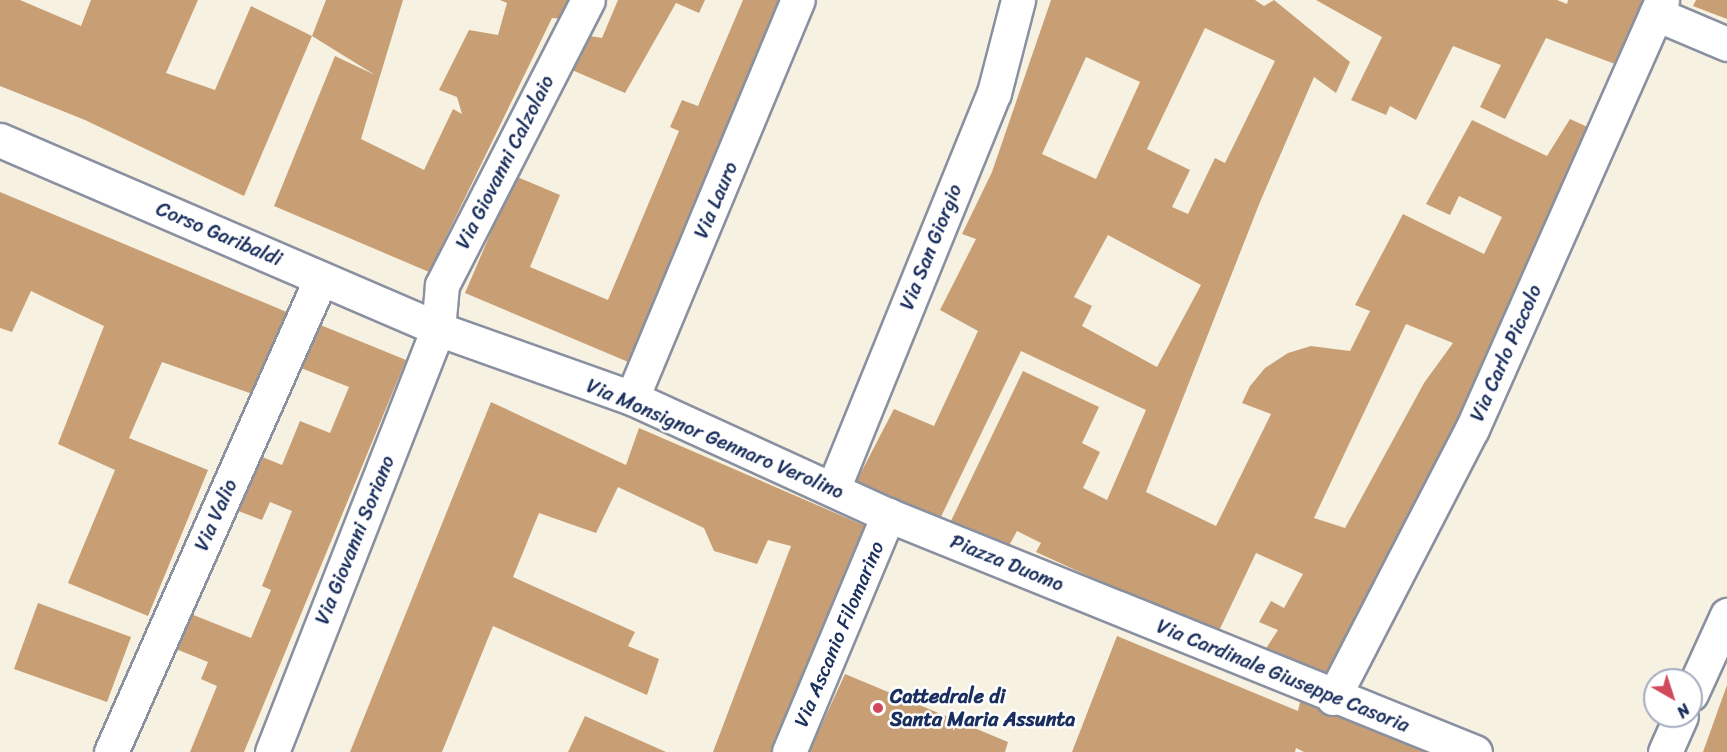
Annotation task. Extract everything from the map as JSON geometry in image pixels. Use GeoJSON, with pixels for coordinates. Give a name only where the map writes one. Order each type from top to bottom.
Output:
{"type":"FeatureCollection","features":[{"type":"Feature","properties":{"kind":"street","name":"Via Giovanni Calzolaio"},"geometry":{"type":"LineString","coordinates":[[438,329],[442,285],[588,0]]}},
{"type":"Feature","properties":{"kind":"street","name":"Via Lauro"},"geometry":{"type":"LineString","coordinates":[[632,399],[798,0]]}},
{"type":"Feature","properties":{"kind":"street","name":"Via San Giorgio"},"geometry":{"type":"LineString","coordinates":[[833,489],[994,93],[1018,0]]}},
{"type":"Feature","properties":{"kind":"street"},"geometry":{"type":"LineString","coordinates":[[1659,7],[1727,44]]}},
{"type":"Feature","properties":{"kind":"street","name":"Via Carlo Piccolo"},"geometry":{"type":"LineString","coordinates":[[1334,698],[1472,429],[1659,7]]}},
{"type":"Feature","properties":{"kind":"street","name":"Corso Garibaldi"},"geometry":{"type":"LineString","coordinates":[[0,140],[438,329]]}},
{"type":"Feature","properties":{"kind":"street","name":"Via Valio"},"geometry":{"type":"LineString","coordinates":[[111,752],[321,278]]}},
{"type":"Feature","properties":{"kind":"street","name":"Via Monsignor Gennaro Verolino"},"geometry":{"type":"LineString","coordinates":[[438,329],[632,399],[888,515]]}},
{"type":"Feature","properties":{"kind":"street","name":"Via Giovanni Soriano"},"geometry":{"type":"LineString","coordinates":[[272,752],[438,329]]}},
{"type":"Feature","properties":{"kind":"street","name":"Piazza Duomo"},"geometry":{"type":"LineString","coordinates":[[888,515],[1126,612]]}},
{"type":"Feature","properties":{"kind":"street","name":"Via Ascanio Filomarino"},"geometry":{"type":"LineString","coordinates":[[789,752],[888,515]]}},
{"type":"Feature","properties":{"kind":"street","name":"Via Cardinale Giuseppe Casoria"},"geometry":{"type":"LineString","coordinates":[[1126,612],[1334,698],[1474,752]]}},
{"type":"Feature","properties":{"kind":"street"},"geometry":{"type":"LineString","coordinates":[[1703,668],[1727,615]]}},
{"type":"Feature","properties":{"kind":"street"},"geometry":{"type":"LineString","coordinates":[[1665,752],[1676,728]]}},
{"type":"Feature","properties":{"kind":"building"},"geometry":{"type":"Polygon","coordinates":[[[0,0],[20,0],[81,26],[91,0],[198,0],[166,73],[215,90],[251,6],[312,36],[244,196],[85,120],[0,86],[0,0]]]}},
{"type":"Feature","properties":{"kind":"building"},"geometry":{"type":"Polygon","coordinates":[[[326,0],[403,0],[361,139],[424,170],[453,109],[462,114],[457,97],[439,90],[469,30],[498,35],[507,3],[500,0],[573,0],[564,19],[552,18],[429,272],[274,206],[335,56],[375,75],[312,36],[326,0]]]}},
{"type":"Feature","properties":{"kind":"building"},"geometry":{"type":"Polygon","coordinates":[[[618,0],[705,0],[699,13],[676,3],[625,93],[572,70],[590,36],[602,38],[618,0]]]}},
{"type":"Feature","properties":{"kind":"building"},"geometry":{"type":"Polygon","coordinates":[[[743,0],[787,0],[633,364],[465,293],[515,176],[560,195],[530,267],[608,300],[679,131],[670,127],[682,100],[698,106],[743,0]]]}},
{"type":"Feature","properties":{"kind":"building"},"geometry":{"type":"Polygon","coordinates":[[[1051,0],[1255,0],[1264,6],[1274,0],[1350,62],[1336,93],[1314,77],[1260,202],[1146,492],[1216,526],[1271,414],[1242,403],[1250,386],[1265,368],[1288,353],[1311,346],[1350,351],[1370,311],[1355,305],[1403,214],[1484,254],[1502,217],[1459,196],[1450,215],[1426,204],[1472,120],[1547,156],[1570,119],[1594,130],[1474,412],[1331,683],[1265,650],[1278,630],[1259,622],[1271,601],[1284,608],[1303,574],[1256,553],[1217,635],[1036,552],[1041,543],[1017,531],[1005,553],[949,525],[1023,371],[1099,407],[1082,443],[1100,452],[1083,488],[1107,500],[1146,410],[1021,351],[938,523],[856,482],[894,409],[934,426],[978,331],[940,310],[976,239],[962,234],[992,172],[1051,0]],[[1205,28],[1147,149],[1190,170],[1172,207],[1188,214],[1215,158],[1225,163],[1275,61],[1205,28]],[[1086,57],[1042,154],[1096,179],[1140,82],[1086,57]],[[1108,235],[1074,297],[1092,306],[1082,326],[1157,367],[1201,285],[1108,235]],[[1406,324],[1314,518],[1345,528],[1424,383],[1453,343],[1406,324]]]}},
{"type":"Feature","properties":{"kind":"building"},"geometry":{"type":"Polygon","coordinates":[[[1316,0],[1557,0],[1567,4],[1568,0],[1652,0],[1623,67],[1546,38],[1505,119],[1480,107],[1501,65],[1453,46],[1416,120],[1390,106],[1386,115],[1351,100],[1382,37],[1316,0]]]}},
{"type":"Feature","properties":{"kind":"building"},"geometry":{"type":"Polygon","coordinates":[[[1696,0],[1727,0],[1727,19],[1693,6],[1696,0]]]}},
{"type":"Feature","properties":{"kind":"building"},"geometry":{"type":"Polygon","coordinates":[[[0,192],[289,313],[258,396],[162,362],[129,438],[208,470],[148,616],[68,583],[115,470],[58,444],[104,326],[31,291],[12,332],[0,328],[0,192]]]}},
{"type":"Feature","properties":{"kind":"building"},"geometry":{"type":"Polygon","coordinates":[[[318,324],[406,360],[244,752],[190,752],[217,686],[201,679],[208,662],[171,647],[186,612],[251,638],[271,590],[262,586],[292,511],[270,502],[262,520],[233,509],[255,454],[282,465],[300,421],[330,433],[349,387],[301,368],[318,324]]]}},
{"type":"Feature","properties":{"kind":"building"},"geometry":{"type":"Polygon","coordinates":[[[491,402],[626,465],[639,428],[877,531],[784,752],[713,752],[791,546],[768,540],[757,564],[714,551],[704,528],[618,487],[596,533],[539,513],[513,577],[635,632],[628,646],[659,659],[647,695],[493,626],[442,752],[350,752],[491,402]]]}},
{"type":"Feature","properties":{"kind":"building"},"geometry":{"type":"Polygon","coordinates":[[[38,603],[131,637],[107,702],[14,669],[38,603]]]}},
{"type":"Feature","properties":{"kind":"building"},"geometry":{"type":"Polygon","coordinates":[[[1117,636],[1298,711],[1302,694],[1452,752],[1304,752],[1296,748],[1295,752],[1072,752],[1117,636]]]}},
{"type":"Feature","properties":{"kind":"building","name":"Cattedrale di Santa Maria Assunta"},"geometry":{"type":"Polygon","coordinates":[[[845,674],[1008,742],[1005,752],[809,752],[845,674]]]}},
{"type":"Feature","properties":{"kind":"building"},"geometry":{"type":"Polygon","coordinates":[[[1727,685],[1727,752],[1703,752],[1727,685]]]}},
{"type":"Feature","properties":{"kind":"building"},"geometry":{"type":"Polygon","coordinates":[[[585,716],[666,752],[568,752],[585,716]]]}},
{"type":"Feature","properties":{"kind":"place","name":"Cattedrale di Santa Maria Assunta"},"geometry":{"type":"Point","coordinates":[878,708]}}]}
